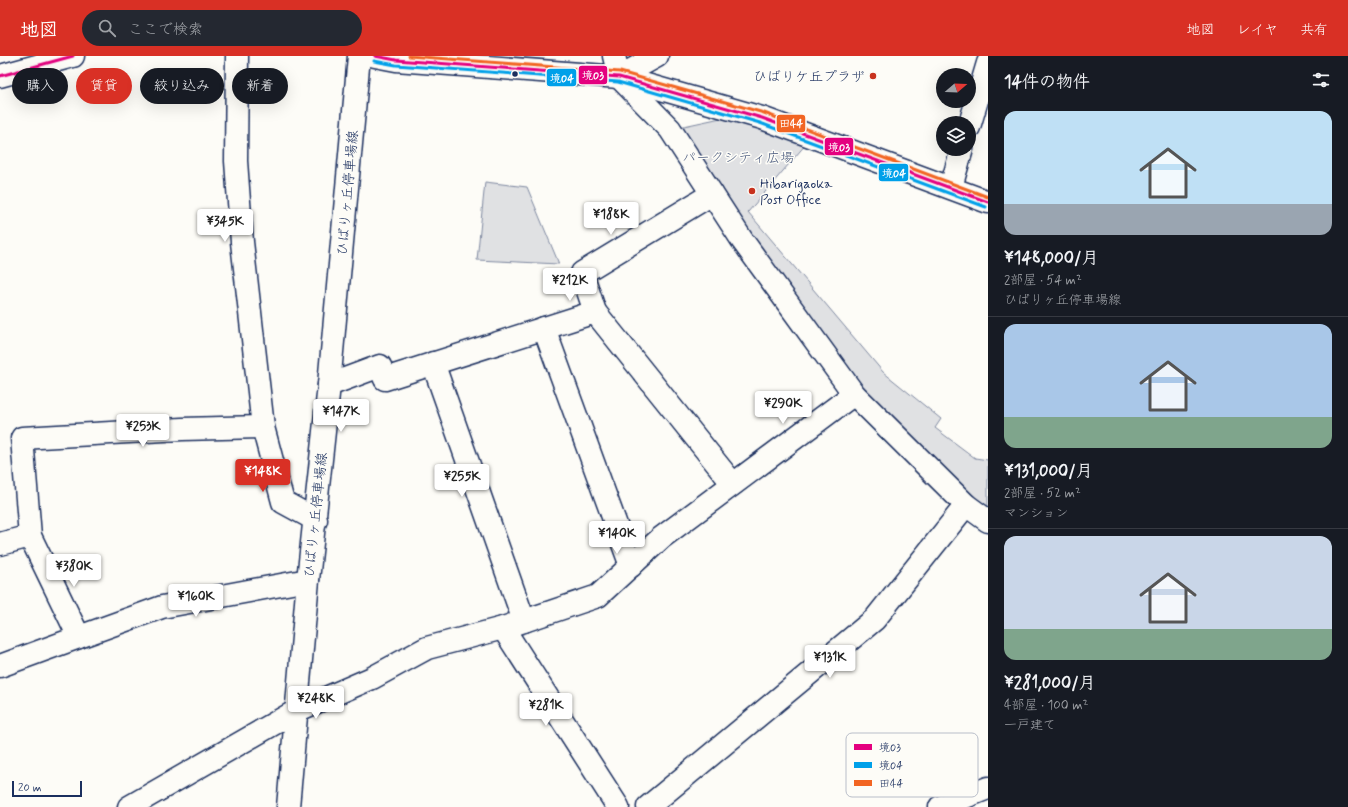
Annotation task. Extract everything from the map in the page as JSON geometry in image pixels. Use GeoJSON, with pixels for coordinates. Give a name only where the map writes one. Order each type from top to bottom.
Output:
{"type":"FeatureCollection","features":[{"type":"Feature","properties":{"kind":"street"},"geometry":{"type":"LineString","coordinates":[[0,76],[73,56]]}},
{"type":"Feature","properties":{"kind":"street"},"geometry":{"type":"LineString","coordinates":[[236,56],[236,161],[242,242],[263,427],[283,502],[316,520]]}},
{"type":"Feature","properties":{"kind":"street","name":"ひばりヶ丘停車場線"},"geometry":{"type":"LineString","coordinates":[[288,807],[308,580],[316,520],[359,56]]}},
{"type":"Feature","properties":{"kind":"street"},"geometry":{"type":"LineString","coordinates":[[375,56],[396,60],[619,77],[762,118],[988,202]]}},
{"type":"Feature","properties":{"kind":"street"},"geometry":{"type":"LineString","coordinates":[[614,56],[619,77],[670,129],[742,240],[854,394],[966,505],[988,521]]}},
{"type":"Feature","properties":{"kind":"street"},"geometry":{"type":"LineString","coordinates":[[619,77],[657,56]]}},
{"type":"Feature","properties":{"kind":"street"},"geometry":{"type":"LineString","coordinates":[[972,116],[988,63]]}},
{"type":"Feature","properties":{"kind":"street"},"geometry":{"type":"LineString","coordinates":[[951,187],[960,156]]}},
{"type":"Feature","properties":{"kind":"street"},"geometry":{"type":"LineString","coordinates":[[712,194],[582,273],[595,312],[733,484]]}},
{"type":"Feature","properties":{"kind":"street"},"geometry":{"type":"LineString","coordinates":[[329,385],[380,366],[385,379],[595,312]]}},
{"type":"Feature","properties":{"kind":"street"},"geometry":{"type":"LineString","coordinates":[[544,328],[631,566]]}},
{"type":"Feature","properties":{"kind":"street"},"geometry":{"type":"LineString","coordinates":[[433,363],[524,621]]}},
{"type":"Feature","properties":{"kind":"street"},"geometry":{"type":"LineString","coordinates":[[129,807],[296,712],[372,678],[427,648],[503,628],[598,596],[661,538],[854,394]]}},
{"type":"Feature","properties":{"kind":"street"},"geometry":{"type":"LineString","coordinates":[[79,637],[30,536],[22,438],[182,428],[263,427]]}},
{"type":"Feature","properties":{"kind":"street"},"geometry":{"type":"LineString","coordinates":[[648,807],[875,619],[966,505]]}},
{"type":"Feature","properties":{"kind":"street"},"geometry":{"type":"LineString","coordinates":[[0,544],[30,536]]}},
{"type":"Feature","properties":{"kind":"street"},"geometry":{"type":"LineString","coordinates":[[0,666],[162,607],[308,580]]}},
{"type":"Feature","properties":{"kind":"street"},"geometry":{"type":"LineString","coordinates":[[503,628],[618,807]]}},
{"type":"Feature","properties":{"kind":"street"},"geometry":{"type":"LineString","coordinates":[[978,792],[988,788]]}},
{"type":"Feature","properties":{"kind":"street"},"geometry":{"type":"LineString","coordinates":[[940,807],[965,797]]}},
{"type":"Feature","properties":{"kind":"green space","name":"パークシティ広場"},"geometry":{"type":"Polygon","coordinates":[[[744,113],[812,137],[748,212],[883,372],[941,419],[935,428],[975,458],[988,460],[988,521],[854,394],[670,129],[744,113]]]}},
{"type":"Feature","properties":{"kind":"green space"},"geometry":{"type":"Polygon","coordinates":[[[485,182],[527,187],[559,264],[477,260],[485,182]]]}},
{"type":"Feature","properties":{"kind":"transit line","name":"境03"},"geometry":{"type":"LineString","coordinates":[[0,76],[73,56]]}},
{"type":"Feature","properties":{"kind":"transit line","name":"境03"},"geometry":{"type":"LineString","coordinates":[[375,56],[396,60],[619,77],[762,118],[988,202]]}},
{"type":"Feature","properties":{"kind":"transit line","name":"田44"},"geometry":{"type":"LineString","coordinates":[[409,56],[620,72],[764,113],[988,197]]}},
{"type":"Feature","properties":{"kind":"transit line","name":"境04"},"geometry":{"type":"LineString","coordinates":[[374,61],[396,65],[618,82],[760,123],[986,207]]}},
{"type":"Feature","properties":{"kind":"place","name":"ひばりケ丘プラザ"},"geometry":{"type":"Point","coordinates":[873,76]}},
{"type":"Feature","properties":{"kind":"place","name":"Hibarigaoka Post Office"},"geometry":{"type":"Point","coordinates":[752,191]}}]}
